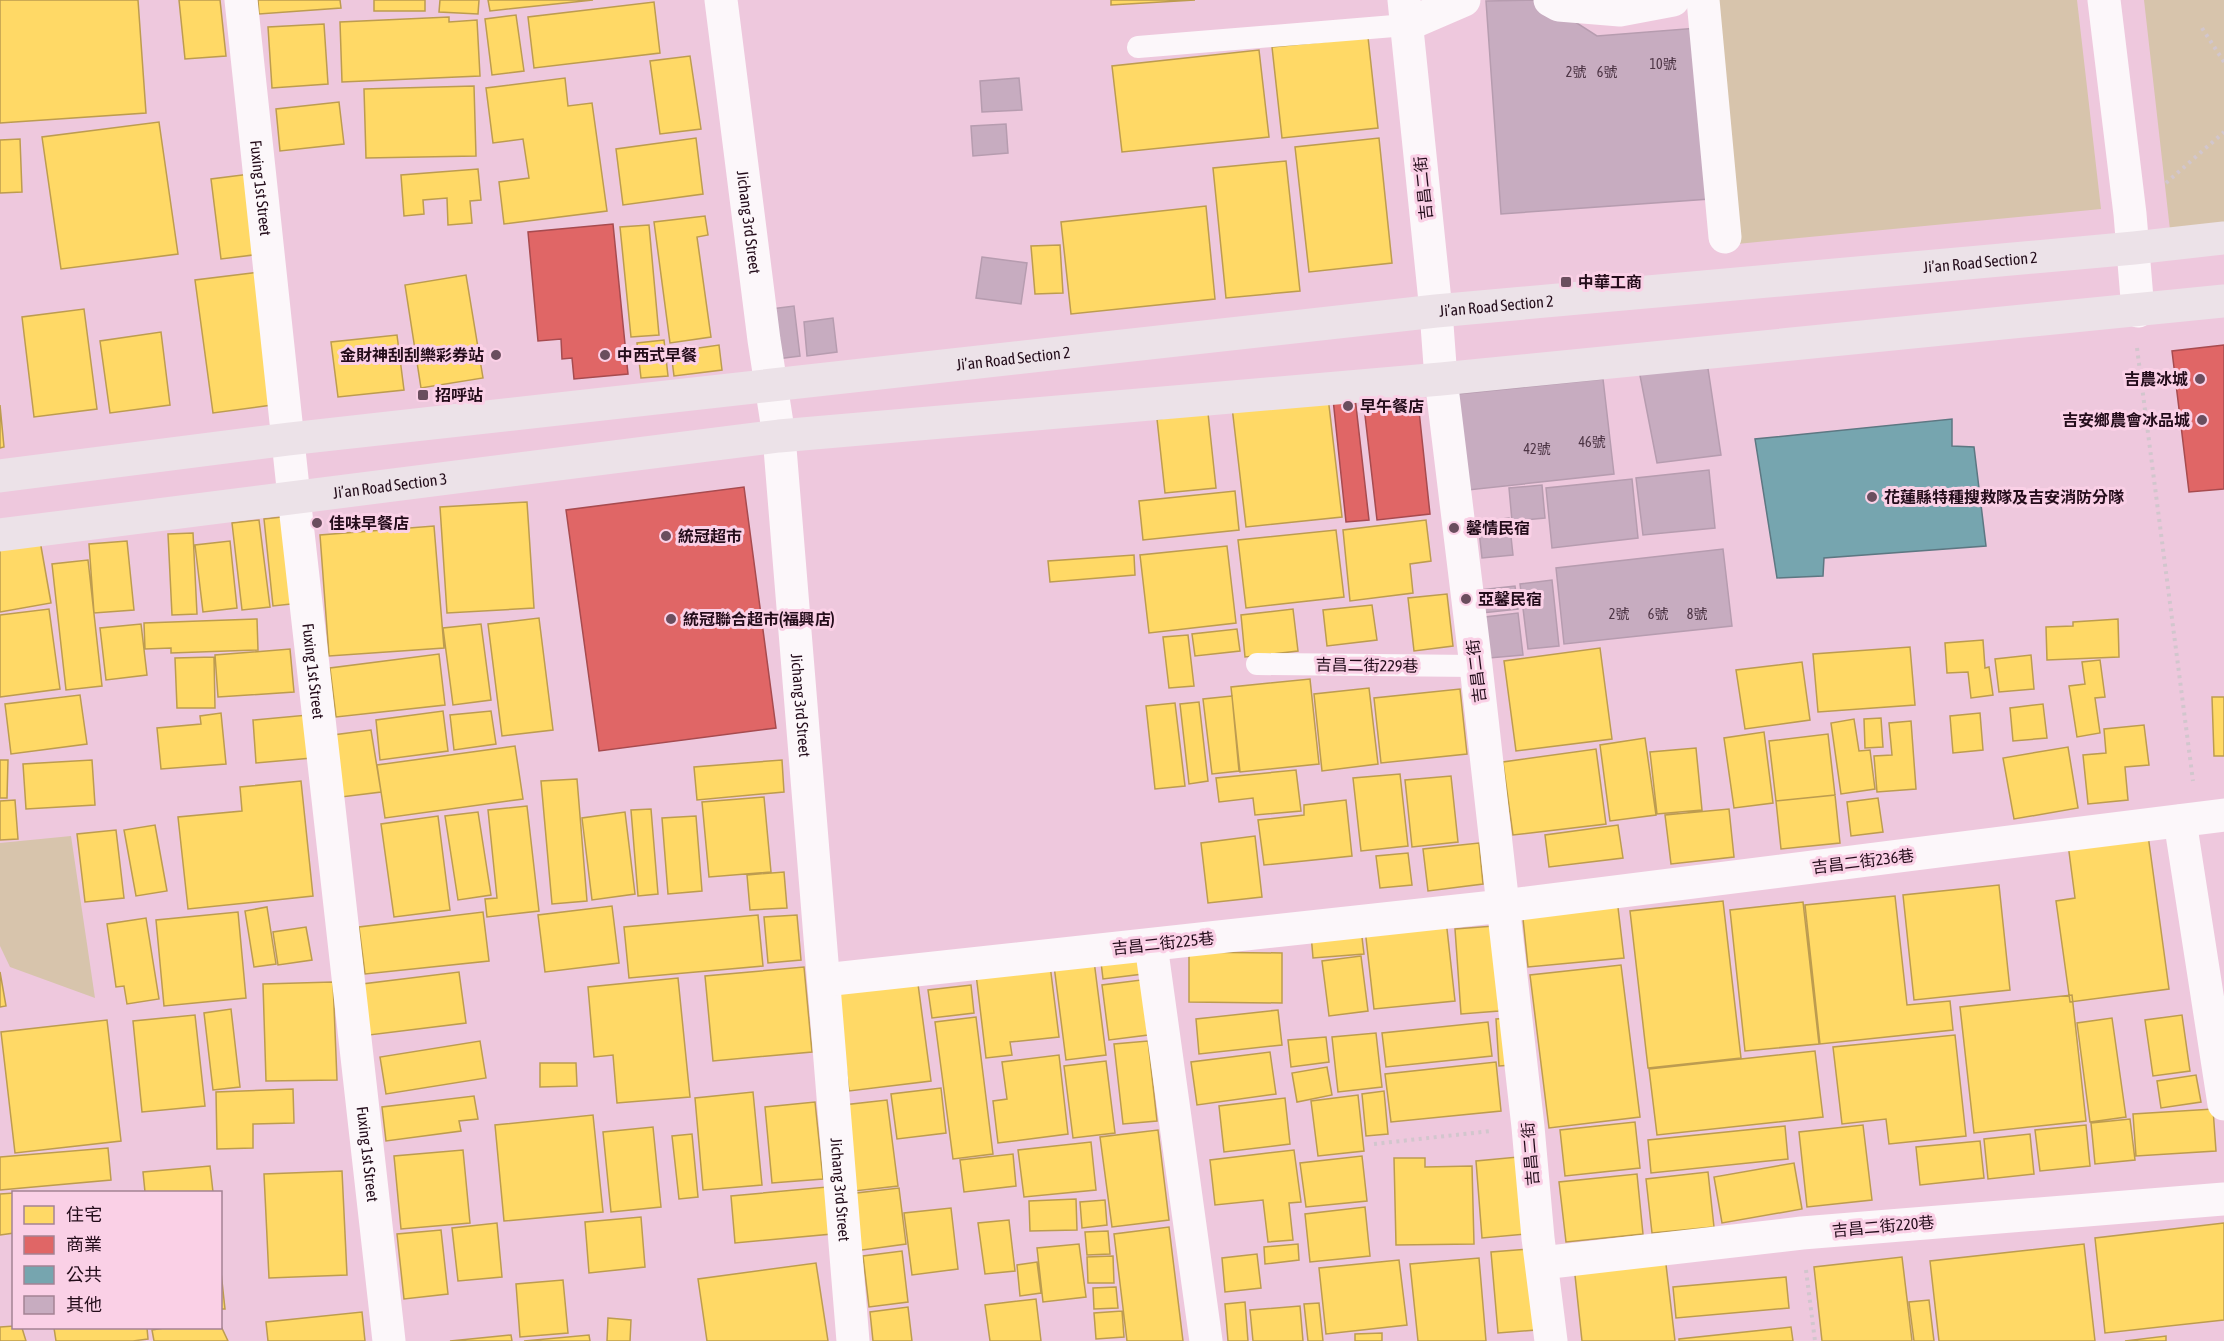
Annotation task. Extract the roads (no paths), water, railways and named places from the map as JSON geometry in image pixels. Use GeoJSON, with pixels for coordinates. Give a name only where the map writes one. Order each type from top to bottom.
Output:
{"type":"FeatureCollection","features":[{"type":"Feature","properties":{"kind":"main road","name":"Ji’an Road Section 2"},"geometry":{"type":"LineString","coordinates":[[771,385],[1436,311],[2134,249],[2224,238]]}},
{"type":"Feature","properties":{"kind":"main road"},"geometry":{"type":"LineString","coordinates":[[778,436],[1441,379],[2224,302]]}},
{"type":"Feature","properties":{"kind":"main road"},"geometry":{"type":"LineString","coordinates":[[0,476],[289,439],[771,385]]}},
{"type":"Feature","properties":{"kind":"main road","name":"Ji’an Road Section 3"},"geometry":{"type":"LineString","coordinates":[[0,535],[778,436]]}},
{"type":"Feature","properties":{"kind":"street","name":"Fuxing 1st Street"},"geometry":{"type":"LineString","coordinates":[[241,0],[294,497],[389,1341]]}},
{"type":"Feature","properties":{"kind":"street","name":"Jichang 3rd Street"},"geometry":{"type":"LineString","coordinates":[[722,0],[778,436],[853,1341]]}},
{"type":"Feature","properties":{"kind":"street"},"geometry":{"type":"LineString","coordinates":[[1405,13],[1464,0]]}},
{"type":"Feature","properties":{"kind":"street"},"geometry":{"type":"LineString","coordinates":[[1550,0],[1559,5],[1620,10],[1673,0]]}},
{"type":"Feature","properties":{"kind":"street"},"geometry":{"type":"LineString","coordinates":[[1703,0],[1725,237]]}},
{"type":"Feature","properties":{"kind":"street"},"geometry":{"type":"LineString","coordinates":[[2104,0],[2134,249],[2135,312]]}},
{"type":"Feature","properties":{"kind":"street","name":"吉昌二街"},"geometry":{"type":"LineString","coordinates":[[1405,13],[1441,379],[1476,666],[1551,1341]]}},
{"type":"Feature","properties":{"kind":"street","name":"吉昌二街236巷"},"geometry":{"type":"LineString","coordinates":[[1503,906],[2224,815]]}},
{"type":"Feature","properties":{"kind":"street"},"geometry":{"type":"LineString","coordinates":[[2180,821],[2224,1104]]}},
{"type":"Feature","properties":{"kind":"street","name":"吉昌二街225巷"},"geometry":{"type":"LineString","coordinates":[[824,980],[1503,906]]}},
{"type":"Feature","properties":{"kind":"street"},"geometry":{"type":"LineString","coordinates":[[1151,945],[1206,1341]]}},
{"type":"Feature","properties":{"kind":"street","name":"吉昌二街220巷"},"geometry":{"type":"LineString","coordinates":[[1542,1263],[1802,1233],[2224,1199]]}},
{"type":"Feature","properties":{"kind":"lane"},"geometry":{"type":"LineString","coordinates":[[1138,47],[1405,13]]}},
{"type":"Feature","properties":{"kind":"lane","name":"吉昌二街229巷"},"geometry":{"type":"LineString","coordinates":[[1257,664],[1476,666]]}},
{"type":"Feature","properties":{"kind":"place","name":"中華工商"},"geometry":{"type":"Point","coordinates":[1566,282]}},
{"type":"Feature","properties":{"kind":"place","name":"金財神刮刮樂彩券站"},"geometry":{"type":"Point","coordinates":[496,355]}},
{"type":"Feature","properties":{"kind":"place","name":"中西式早餐"},"geometry":{"type":"Point","coordinates":[605,355]}},
{"type":"Feature","properties":{"kind":"place","name":"吉農冰城"},"geometry":{"type":"Point","coordinates":[2200,379]}},
{"type":"Feature","properties":{"kind":"place","name":"招呼站"},"geometry":{"type":"Point","coordinates":[423,395]}},
{"type":"Feature","properties":{"kind":"place","name":"早午餐店"},"geometry":{"type":"Point","coordinates":[1348,406]}},
{"type":"Feature","properties":{"kind":"place","name":"吉安鄉農會冰品城"},"geometry":{"type":"Point","coordinates":[2202,420]}},
{"type":"Feature","properties":{"kind":"place","name":"花蓮縣特種搜救隊及吉安消防分隊"},"geometry":{"type":"Point","coordinates":[1872,497]}},
{"type":"Feature","properties":{"kind":"place","name":"佳味早餐店"},"geometry":{"type":"Point","coordinates":[317,523]}},
{"type":"Feature","properties":{"kind":"place","name":"馨情民宿"},"geometry":{"type":"Point","coordinates":[1454,528]}},
{"type":"Feature","properties":{"kind":"place","name":"統冠超市"},"geometry":{"type":"Point","coordinates":[666,536]}},
{"type":"Feature","properties":{"kind":"place","name":"亞馨民宿"},"geometry":{"type":"Point","coordinates":[1466,599]}},
{"type":"Feature","properties":{"kind":"place","name":"統冠聯合超市(福興店)"},"geometry":{"type":"Point","coordinates":[671,619]}}]}
